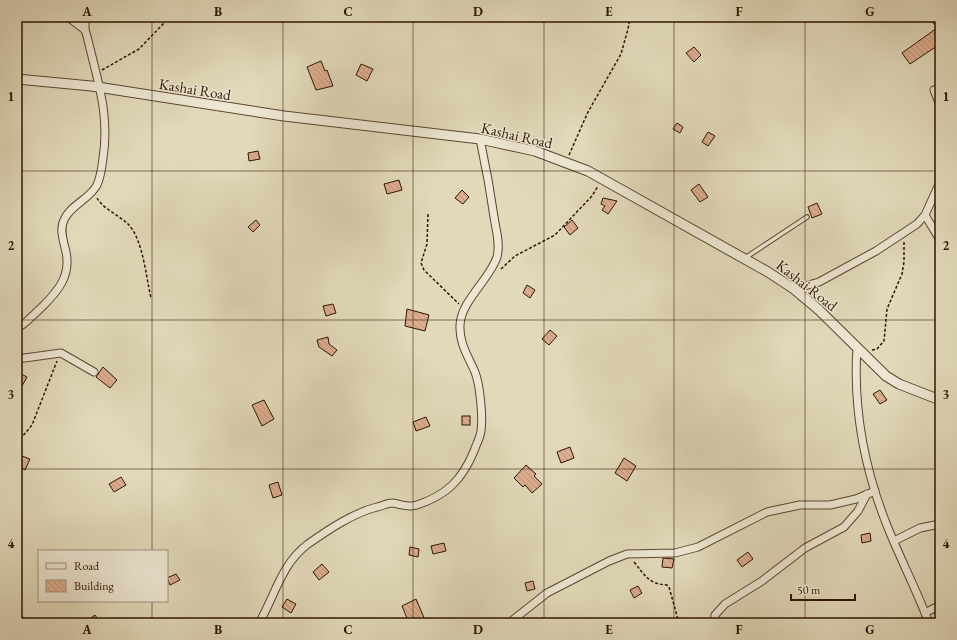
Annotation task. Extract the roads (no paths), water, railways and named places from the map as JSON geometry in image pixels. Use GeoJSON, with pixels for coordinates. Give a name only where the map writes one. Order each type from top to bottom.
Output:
{"type":"FeatureCollection","features":[{"type":"Feature","properties":{"kind":"street"},"geometry":{"type":"LineString","coordinates":[[68,17],[85,30]]}},
{"type":"Feature","properties":{"kind":"street"},"geometry":{"type":"LineString","coordinates":[[22,325],[50,300],[64,280],[68,272],[68,260],[62,227],[64,219],[92,192],[97,185],[100,176],[106,139],[105,110],[85,30],[85,17]]}},
{"type":"Feature","properties":{"kind":"street","name":"Kashai Road"},"geometry":{"type":"LineString","coordinates":[[17,79],[100,88],[284,116],[480,139],[535,151],[566,161],[602,178],[768,272],[794,289],[860,349],[871,362],[899,384],[940,400]]}},
{"type":"Feature","properties":{"kind":"street"},"geometry":{"type":"LineString","coordinates":[[934,90],[940,105]]}},
{"type":"Feature","properties":{"kind":"street"},"geometry":{"type":"LineString","coordinates":[[259,623],[279,580],[288,565],[307,545],[346,521],[375,507],[391,503],[403,506],[416,505],[437,495],[458,480],[466,470],[481,433],[482,422],[475,372],[469,362],[460,337],[460,324],[465,309],[494,263],[498,249],[491,192],[480,139]]}},
{"type":"Feature","properties":{"kind":"street"},"geometry":{"type":"LineString","coordinates":[[794,289],[819,282],[876,251],[917,224],[925,215],[940,182]]}},
{"type":"Feature","properties":{"kind":"street"},"geometry":{"type":"LineString","coordinates":[[925,215],[940,240]]}},
{"type":"Feature","properties":{"kind":"street"},"geometry":{"type":"LineString","coordinates":[[860,349],[856,365],[859,406],[866,461],[875,491],[894,541],[928,623]]}},
{"type":"Feature","properties":{"kind":"street"},"geometry":{"type":"LineString","coordinates":[[17,359],[61,353],[94,372]]}},
{"type":"Feature","properties":{"kind":"street"},"geometry":{"type":"LineString","coordinates":[[509,623],[547,593],[609,561],[627,554],[675,553],[698,547],[767,512],[800,505],[830,505],[875,491]]}},
{"type":"Feature","properties":{"kind":"street"},"geometry":{"type":"LineString","coordinates":[[714,623],[715,615],[724,604],[762,581],[805,548],[836,533],[844,527],[858,511],[868,494]]}},
{"type":"Feature","properties":{"kind":"street"},"geometry":{"type":"LineString","coordinates":[[894,541],[920,528],[940,524]]}},
{"type":"Feature","properties":{"kind":"street"},"geometry":{"type":"LineString","coordinates":[[925,613],[940,605]]}},
{"type":"Feature","properties":{"kind":"street"},"geometry":{"type":"LineString","coordinates":[[17,618],[25,623]]}},
{"type":"Feature","properties":{"kind":"lane"},"geometry":{"type":"LineString","coordinates":[[744,259],[807,217]]}}]}
